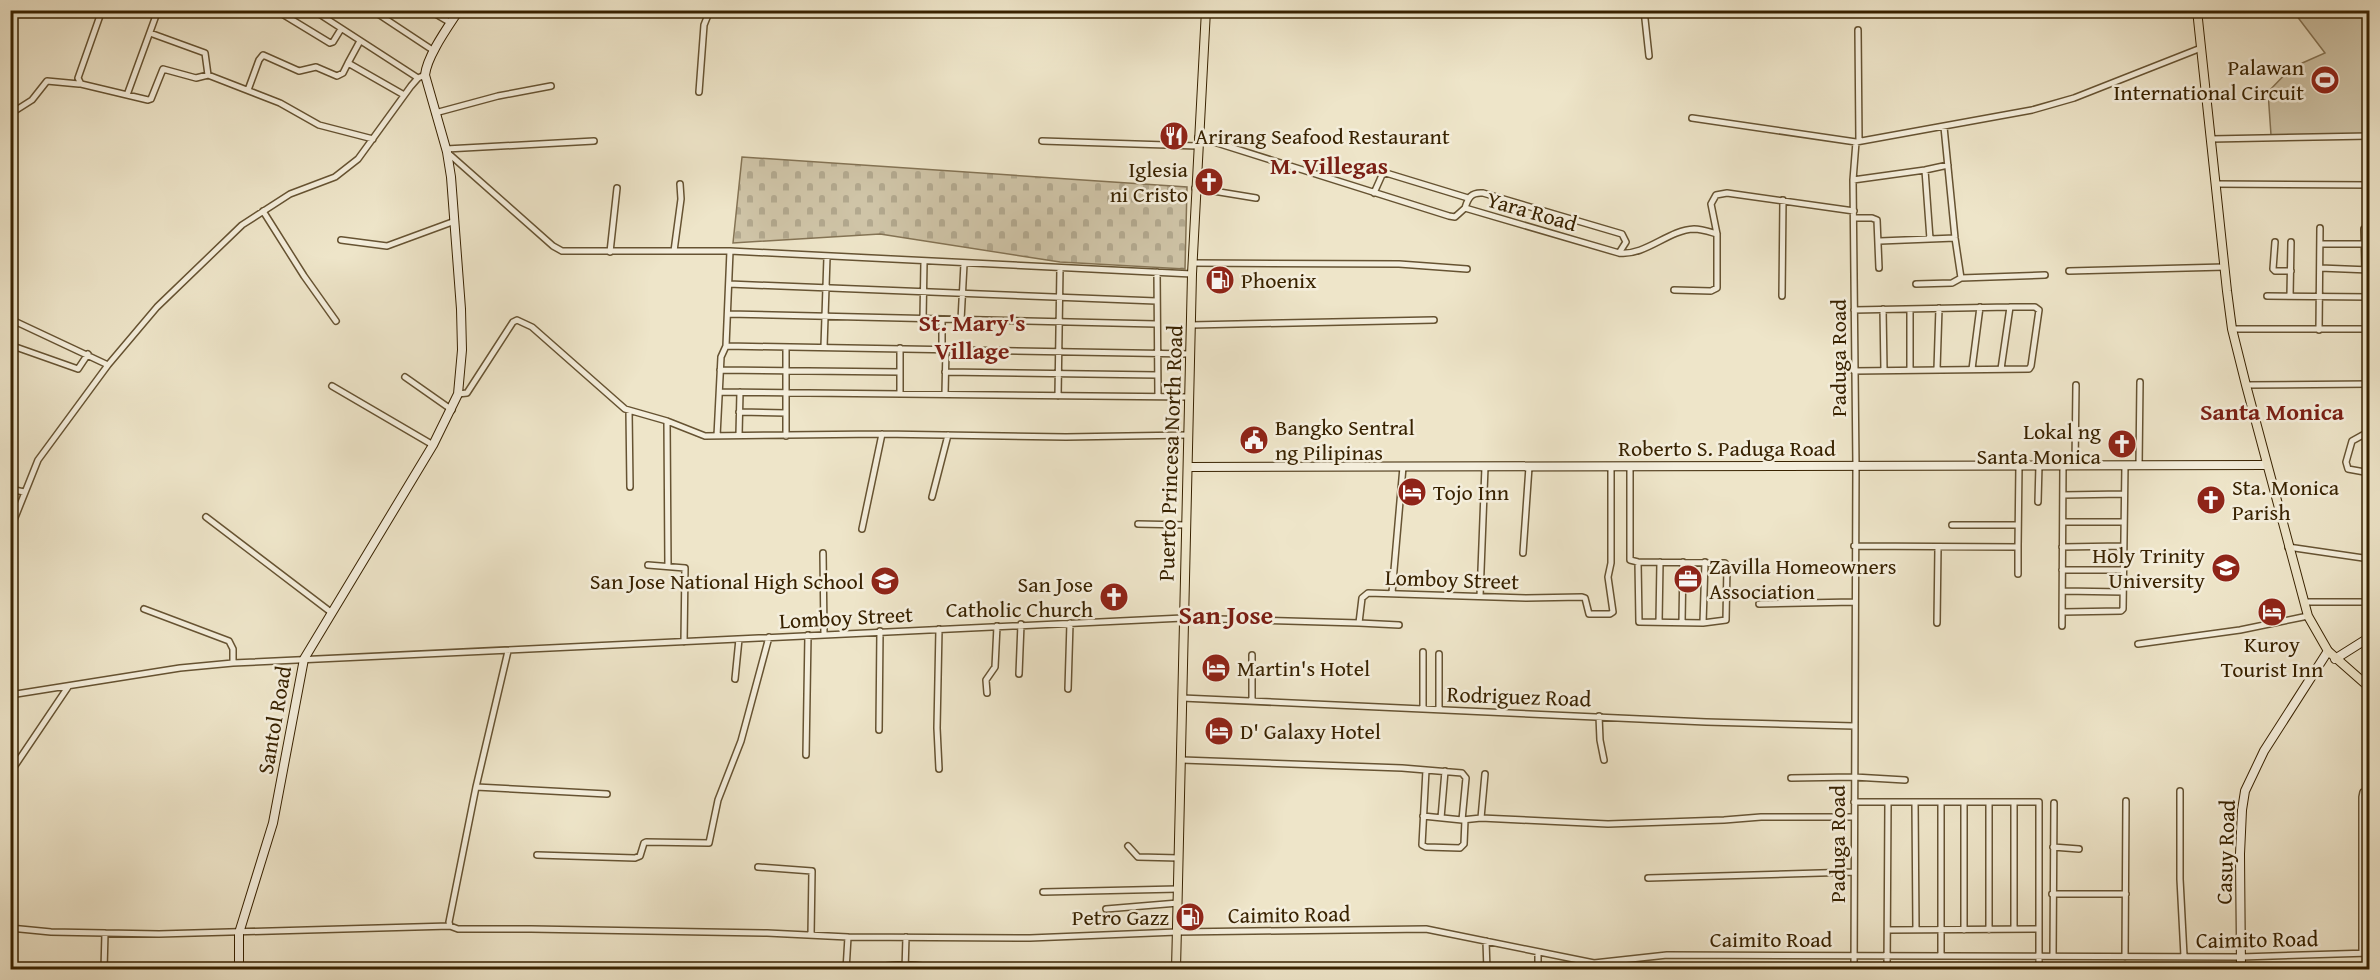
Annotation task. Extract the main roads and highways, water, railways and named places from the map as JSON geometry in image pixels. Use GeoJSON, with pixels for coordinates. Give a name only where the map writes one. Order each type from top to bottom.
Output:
{"type":"FeatureCollection","features":[{"type":"Feature","properties":{"kind":"main road","name":"Puerto Princesa North Road"},"geometry":{"type":"LineString","coordinates":[[1176,969],[1192,263],[1206,10]]}},
{"type":"Feature","properties":{"kind":"main road"},"geometry":{"type":"LineString","coordinates":[[2197,10],[2232,329],[2246,385],[2308,616],[2328,651],[2370,688]]}},
{"type":"Feature","properties":{"kind":"place","name":"Palawan International Circuit"},"geometry":{"type":"Point","coordinates":[2325,80]}},
{"type":"Feature","properties":{"kind":"place","name":"Arirang Seafood Restaurant"},"geometry":{"type":"Point","coordinates":[1174,136]}},
{"type":"Feature","properties":{"kind":"place","name":"Iglesia ni Cristo"},"geometry":{"type":"Point","coordinates":[1209,182]}},
{"type":"Feature","properties":{"kind":"place","name":"Phoenix"},"geometry":{"type":"Point","coordinates":[1220,280]}},
{"type":"Feature","properties":{"kind":"place","name":"Bangko Sentral ng Pilipinas"},"geometry":{"type":"Point","coordinates":[1254,440]}},
{"type":"Feature","properties":{"kind":"place","name":"Lokal ng Santa Monica"},"geometry":{"type":"Point","coordinates":[2122,444]}},
{"type":"Feature","properties":{"kind":"place","name":"Tojo Inn"},"geometry":{"type":"Point","coordinates":[1412,492]}},
{"type":"Feature","properties":{"kind":"place","name":"Sta. Monica Parish"},"geometry":{"type":"Point","coordinates":[2211,500]}},
{"type":"Feature","properties":{"kind":"place","name":"Holy Trinity University"},"geometry":{"type":"Point","coordinates":[2226,568]}},
{"type":"Feature","properties":{"kind":"place","name":"Zavilla Homeowners Association"},"geometry":{"type":"Point","coordinates":[1688,579]}},
{"type":"Feature","properties":{"kind":"place","name":"San Jose National High School"},"geometry":{"type":"Point","coordinates":[885,581]}},
{"type":"Feature","properties":{"kind":"place","name":"San Jose Catholic Church"},"geometry":{"type":"Point","coordinates":[1114,597]}},
{"type":"Feature","properties":{"kind":"place","name":"Kuroy Tourist Inn"},"geometry":{"type":"Point","coordinates":[2272,612]}},
{"type":"Feature","properties":{"kind":"place","name":"Martin's Hotel"},"geometry":{"type":"Point","coordinates":[1216,668]}},
{"type":"Feature","properties":{"kind":"place","name":"D' Galaxy Hotel"},"geometry":{"type":"Point","coordinates":[1219,731]}},
{"type":"Feature","properties":{"kind":"place","name":"Petro Gazz"},"geometry":{"type":"Point","coordinates":[1190,917]}},
{"type":"Feature","properties":{"kind":"district","name":"M. Villegas"},"geometry":{"type":"Point","coordinates":[1329,166]}},
{"type":"Feature","properties":{"kind":"district","name":"St. Mary's Village"},"geometry":{"type":"Point","coordinates":[972,337]}},
{"type":"Feature","properties":{"kind":"district","name":"Santa Monica"},"geometry":{"type":"Point","coordinates":[2272,412]}},
{"type":"Feature","properties":{"kind":"district","name":"San Jose"},"geometry":{"type":"Point","coordinates":[1226,615]}}]}
